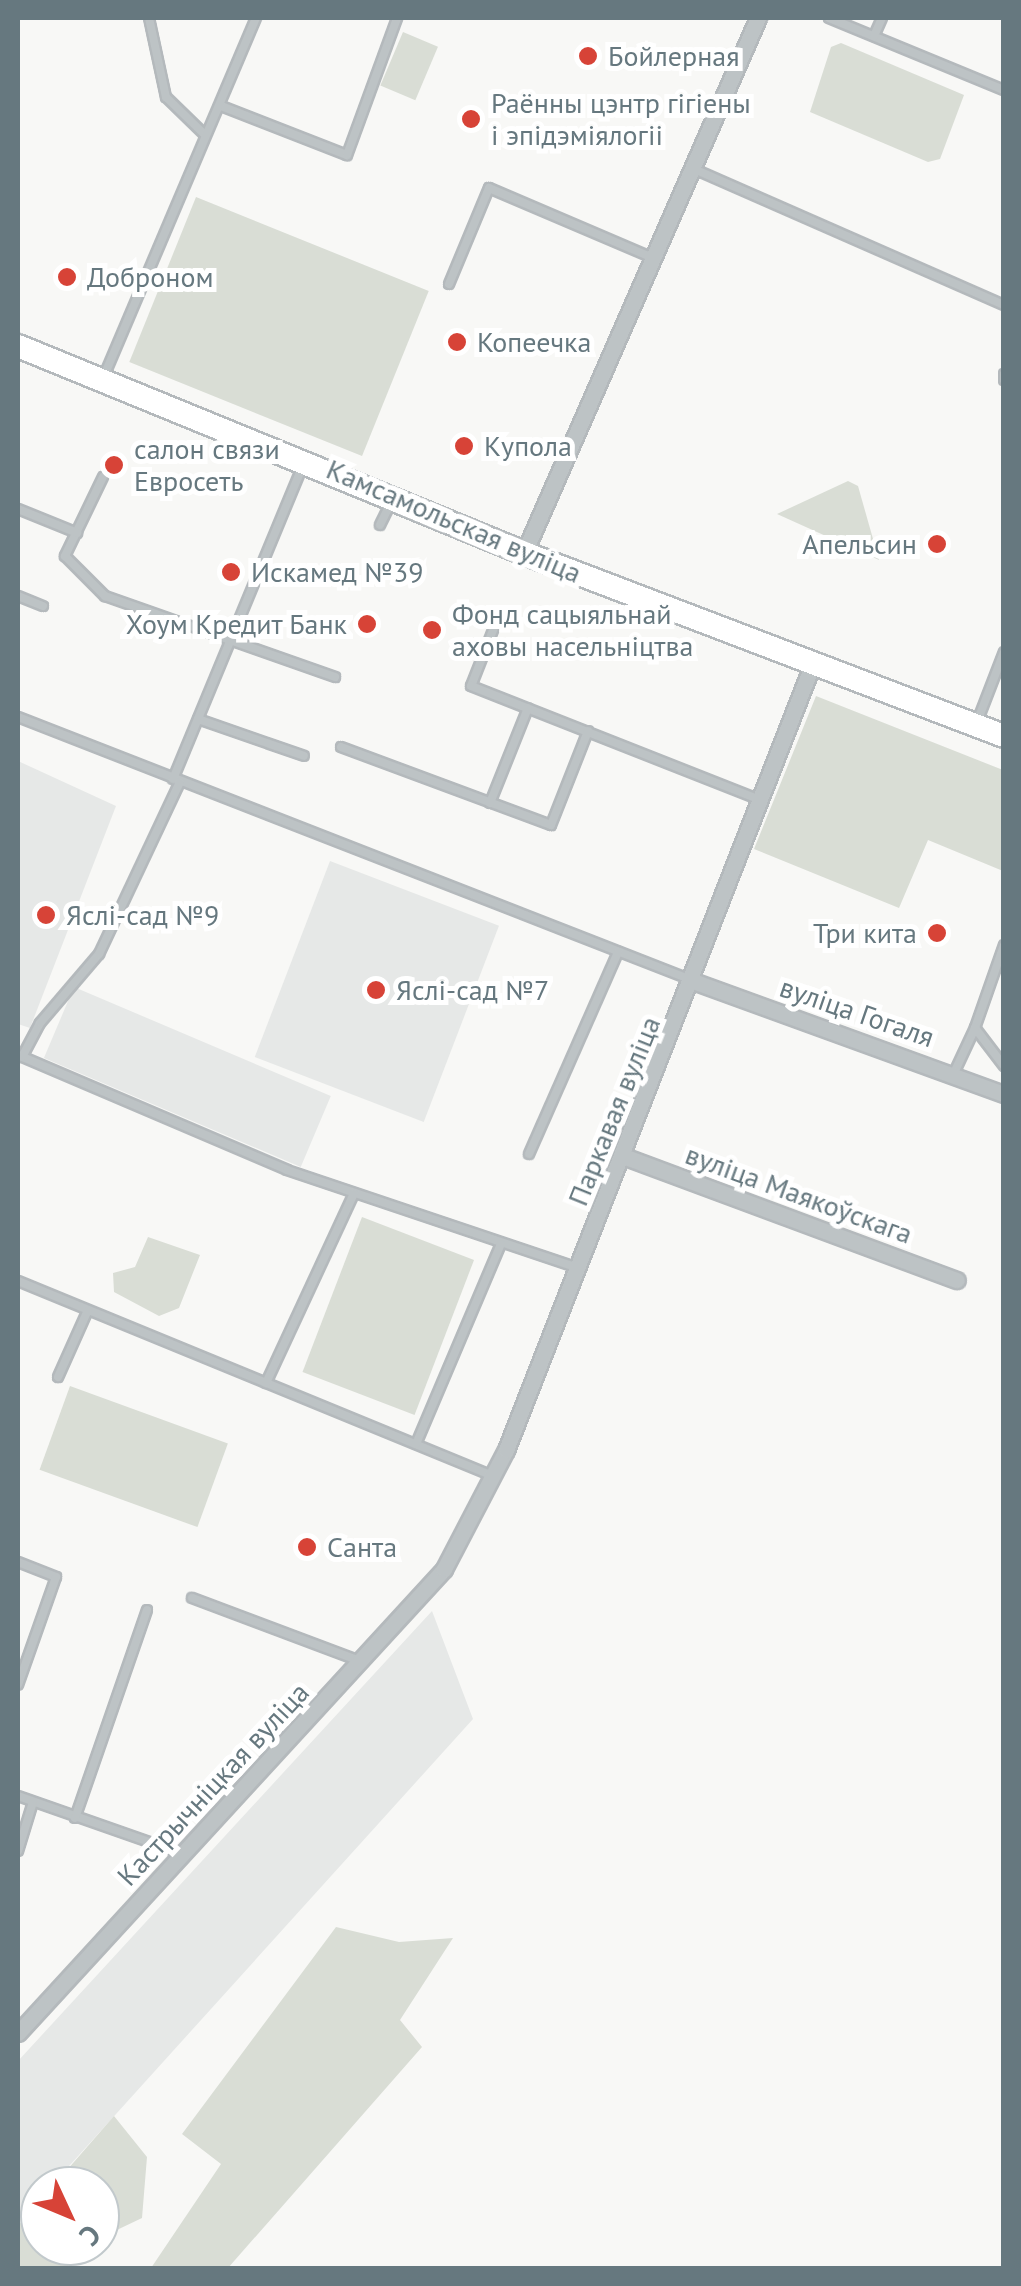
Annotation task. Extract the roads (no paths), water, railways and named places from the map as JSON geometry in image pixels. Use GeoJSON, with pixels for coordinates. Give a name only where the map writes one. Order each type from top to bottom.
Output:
{"type":"FeatureCollection","features":[{"type":"Feature","properties":{"kind":"main road","name":"Камсамольская вуліца"},"geometry":{"type":"LineString","coordinates":[[18,346],[306,459],[524,553],[1004,736]]}},
{"type":"Feature","properties":{"kind":"street"},"geometry":{"type":"LineString","coordinates":[[524,553],[758,18]]}},
{"type":"Feature","properties":{"kind":"street","name":"Паркавая вуліца"},"geometry":{"type":"LineString","coordinates":[[444,1570],[493,1476],[579,1268],[813,663]]}},
{"type":"Feature","properties":{"kind":"street","name":"вуліца Гогаля"},"geometry":{"type":"LineString","coordinates":[[693,981],[1004,1094]]}},
{"type":"Feature","properties":{"kind":"street","name":"вуліца Маякоўскага"},"geometry":{"type":"LineString","coordinates":[[623,1156],[957,1280]]}},
{"type":"Feature","properties":{"kind":"street","name":"Кастрычніцкая вуліца"},"geometry":{"type":"LineString","coordinates":[[18,2032],[444,1570]]}},
{"type":"Feature","properties":{"kind":"lane"},"geometry":{"type":"LineString","coordinates":[[149,18],[166,97],[203,132]]}},
{"type":"Feature","properties":{"kind":"lane"},"geometry":{"type":"LineString","coordinates":[[102,380],[171,224],[203,132],[221,106],[256,18]]}},
{"type":"Feature","properties":{"kind":"lane"},"geometry":{"type":"LineString","coordinates":[[221,106],[348,155],[398,18]]}},
{"type":"Feature","properties":{"kind":"lane"},"geometry":{"type":"LineString","coordinates":[[829,18],[1004,90]]}},
{"type":"Feature","properties":{"kind":"lane"},"geometry":{"type":"LineString","coordinates":[[874,36],[882,18]]}},
{"type":"Feature","properties":{"kind":"lane"},"geometry":{"type":"LineString","coordinates":[[694,168],[1004,305]]}},
{"type":"Feature","properties":{"kind":"lane"},"geometry":{"type":"LineString","coordinates":[[449,284],[490,188],[654,258]]}},
{"type":"Feature","properties":{"kind":"lane"},"geometry":{"type":"LineString","coordinates":[[306,459],[198,719],[177,781],[99,954],[40,1023],[20,1056],[354,1192],[579,1268]]}},
{"type":"Feature","properties":{"kind":"lane"},"geometry":{"type":"LineString","coordinates":[[103,477],[65,556],[105,596],[335,677]]}},
{"type":"Feature","properties":{"kind":"lane"},"geometry":{"type":"LineString","coordinates":[[380,525],[393,496]]}},
{"type":"Feature","properties":{"kind":"lane"},"geometry":{"type":"LineString","coordinates":[[18,508],[77,533]]}},
{"type":"Feature","properties":{"kind":"lane"},"geometry":{"type":"LineString","coordinates":[[18,596],[43,606]]}},
{"type":"Feature","properties":{"kind":"lane"},"geometry":{"type":"LineString","coordinates":[[499,615],[472,686],[761,800]]}},
{"type":"Feature","properties":{"kind":"lane"},"geometry":{"type":"LineString","coordinates":[[976,726],[1004,652]]}},
{"type":"Feature","properties":{"kind":"lane"},"geometry":{"type":"LineString","coordinates":[[490,802],[528,708]]}},
{"type":"Feature","properties":{"kind":"lane"},"geometry":{"type":"LineString","coordinates":[[18,717],[693,981]]}},
{"type":"Feature","properties":{"kind":"lane"},"geometry":{"type":"LineString","coordinates":[[198,719],[304,756]]}},
{"type":"Feature","properties":{"kind":"lane"},"geometry":{"type":"LineString","coordinates":[[340,748],[551,825],[588,731]]}},
{"type":"Feature","properties":{"kind":"lane"},"geometry":{"type":"LineString","coordinates":[[954,1073],[975,1028],[1004,945]]}},
{"type":"Feature","properties":{"kind":"lane"},"geometry":{"type":"LineString","coordinates":[[529,1154],[618,952]]}},
{"type":"Feature","properties":{"kind":"lane"},"geometry":{"type":"LineString","coordinates":[[975,1028],[1004,1066]]}},
{"type":"Feature","properties":{"kind":"lane"},"geometry":{"type":"LineString","coordinates":[[266,1383],[354,1192]]}},
{"type":"Feature","properties":{"kind":"lane"},"geometry":{"type":"LineString","coordinates":[[416,1444],[501,1244]]}},
{"type":"Feature","properties":{"kind":"lane"},"geometry":{"type":"LineString","coordinates":[[18,1281],[493,1476]]}},
{"type":"Feature","properties":{"kind":"lane"},"geometry":{"type":"LineString","coordinates":[[58,1377],[88,1310]]}},
{"type":"Feature","properties":{"kind":"lane"},"geometry":{"type":"LineString","coordinates":[[18,1562],[56,1577],[18,1684]]}},
{"type":"Feature","properties":{"kind":"lane"},"geometry":{"type":"LineString","coordinates":[[192,1598],[362,1662]]}},
{"type":"Feature","properties":{"kind":"lane"},"geometry":{"type":"LineString","coordinates":[[75,1818],[147,1610]]}},
{"type":"Feature","properties":{"kind":"lane"},"geometry":{"type":"LineString","coordinates":[[18,1796],[182,1853]]}},
{"type":"Feature","properties":{"kind":"lane"},"geometry":{"type":"LineString","coordinates":[[18,1851],[33,1802]]}},
{"type":"Feature","properties":{"kind":"place","name":"Бойлерная"},"geometry":{"type":"Point","coordinates":[588,56]}},
{"type":"Feature","properties":{"kind":"place","name":"Раённы цэнтр гігіены і эпідэміялогіі"},"geometry":{"type":"Point","coordinates":[471,119]}},
{"type":"Feature","properties":{"kind":"place","name":"Доброном"},"geometry":{"type":"Point","coordinates":[67,277]}},
{"type":"Feature","properties":{"kind":"place","name":"Копеечка"},"geometry":{"type":"Point","coordinates":[457,342]}},
{"type":"Feature","properties":{"kind":"place","name":"Купола"},"geometry":{"type":"Point","coordinates":[464,446]}},
{"type":"Feature","properties":{"kind":"place","name":"салон связи Евросеть"},"geometry":{"type":"Point","coordinates":[114,465]}},
{"type":"Feature","properties":{"kind":"place","name":"Апельсин"},"geometry":{"type":"Point","coordinates":[937,544]}},
{"type":"Feature","properties":{"kind":"place","name":"Искамед №39"},"geometry":{"type":"Point","coordinates":[231,572]}},
{"type":"Feature","properties":{"kind":"place","name":"Хоум Кредит Банк"},"geometry":{"type":"Point","coordinates":[367,624]}},
{"type":"Feature","properties":{"kind":"place","name":"Фонд сацыяльнай аховы насельніцтва"},"geometry":{"type":"Point","coordinates":[432,630]}},
{"type":"Feature","properties":{"kind":"place","name":"Яслі-сад №9"},"geometry":{"type":"Point","coordinates":[46,915]}},
{"type":"Feature","properties":{"kind":"place","name":"Три кита"},"geometry":{"type":"Point","coordinates":[937,933]}},
{"type":"Feature","properties":{"kind":"place","name":"Яслі-сад №7"},"geometry":{"type":"Point","coordinates":[376,990]}},
{"type":"Feature","properties":{"kind":"place","name":"Санта"},"geometry":{"type":"Point","coordinates":[307,1547]}}]}
